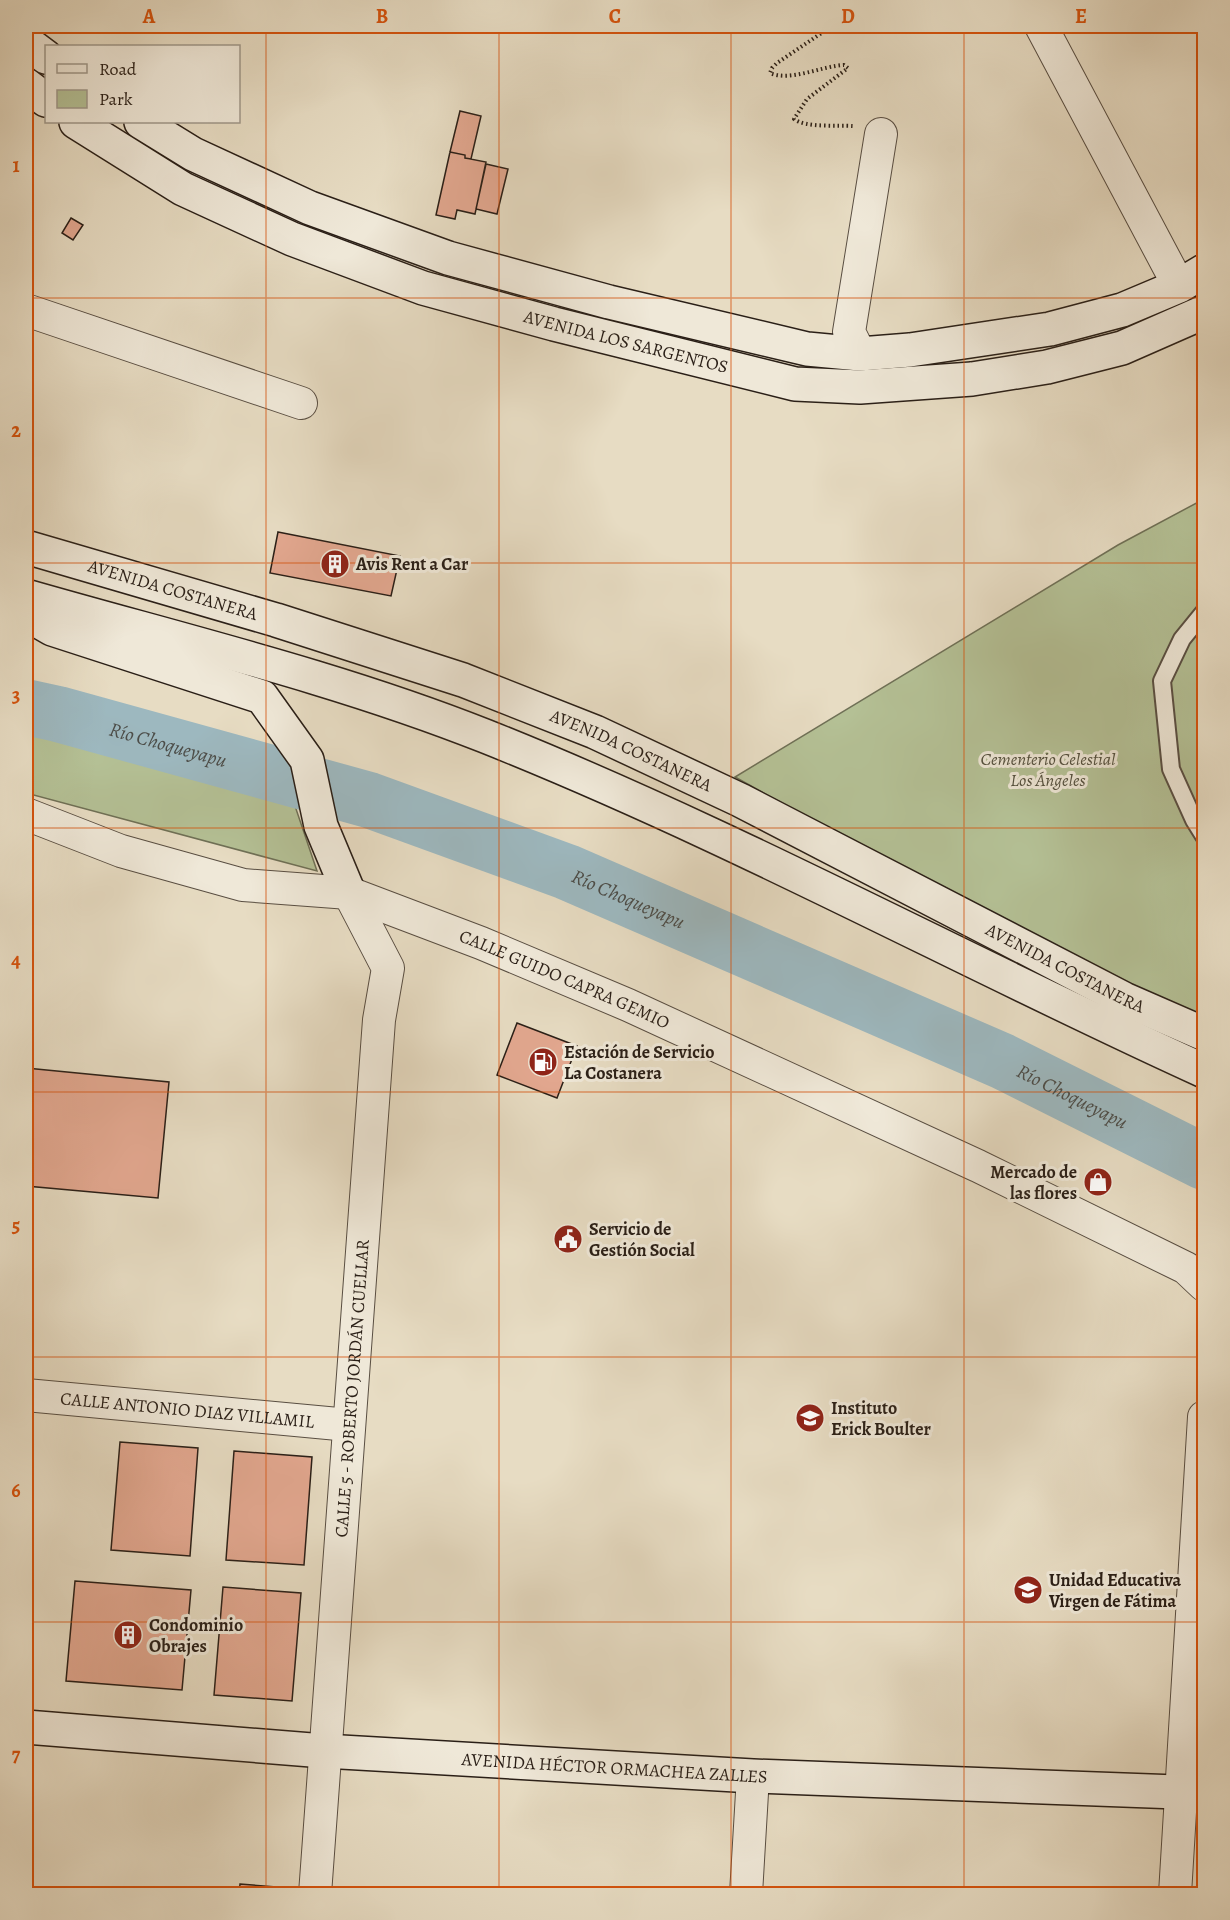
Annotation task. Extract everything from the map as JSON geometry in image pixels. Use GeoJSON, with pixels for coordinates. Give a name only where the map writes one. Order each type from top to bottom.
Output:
{"type":"FeatureCollection","features":[{"type":"Feature","properties":{"kind":"main road"},"geometry":{"type":"LineString","coordinates":[[26,42],[45,56]]}},
{"type":"Feature","properties":{"kind":"main road"},"geometry":{"type":"LineString","coordinates":[[26,85],[45,99]]}},
{"type":"Feature","properties":{"kind":"main road","name":"AVENIDA LOS SARGENTOS"},"geometry":{"type":"LineString","coordinates":[[78,123],[183,189],[292,239],[423,288],[566,327],[795,384],[860,387],[972,379],[1047,367],[1122,348],[1199,315]]}},
{"type":"Feature","properties":{"kind":"main road","name":"AVENIDA LOS SARGENTOS"},"geometry":{"type":"LineString","coordinates":[[143,123],[193,154],[310,208],[448,258],[609,302],[807,349],[860,354],[910,350],[1050,329],[1122,310],[1192,278]]}},
{"type":"Feature","properties":{"kind":"main road"},"geometry":{"type":"LineString","coordinates":[[1192,278],[1199,315]]}},
{"type":"Feature","properties":{"kind":"main road"},"geometry":{"type":"LineString","coordinates":[[860,354],[860,387]]}},
{"type":"Feature","properties":{"kind":"main road","name":"AVENIDA COSTANERA"},"geometry":{"type":"LineString","coordinates":[[26,547],[276,620],[463,680],[595,732],[740,800],[1124,999],[1204,1034]]}},
{"type":"Feature","properties":{"kind":"main road","name":"AVENIDA COSTANERA"},"geometry":{"type":"LineString","coordinates":[[26,596],[374,695],[483,735],[622,793],[1204,1071]]}},
{"type":"Feature","properties":{"kind":"main road"},"geometry":{"type":"LineString","coordinates":[[26,614],[52,629],[262,697],[308,760],[321,826],[349,892]]}},
{"type":"Feature","properties":{"kind":"main road","name":"AVENIDA HÉCTOR ORMACHEA ZALLES"},"geometry":{"type":"LineString","coordinates":[[26,1727],[324,1751],[753,1776],[1194,1792]]}},
{"type":"Feature","properties":{"kind":"street"},"geometry":{"type":"LineString","coordinates":[[1041,26],[1192,278]]}},
{"type":"Feature","properties":{"kind":"street"},"geometry":{"type":"LineString","coordinates":[[860,354],[849,332],[881,134]]}},
{"type":"Feature","properties":{"kind":"street"},"geometry":{"type":"LineString","coordinates":[[26,310],[301,403]]}},
{"type":"Feature","properties":{"kind":"street","name":"CALLE GUIDO CAPRA GEMIO"},"geometry":{"type":"LineString","coordinates":[[26,814],[121,851],[243,885],[349,892],[481,943],[628,1005],[936,1146],[1186,1268],[1204,1285]]}},
{"type":"Feature","properties":{"kind":"street","name":"CALLE 5 - ROBERTO JORDÁN CUELLAR"},"geometry":{"type":"LineString","coordinates":[[315,1894],[379,1020],[388,968],[349,892]]}},
{"type":"Feature","properties":{"kind":"street","name":"CALLE ANTONIO DIAZ VILLAMIL"},"geometry":{"type":"LineString","coordinates":[[26,1395],[349,1425]]}},
{"type":"Feature","properties":{"kind":"street"},"geometry":{"type":"LineString","coordinates":[[1175,1894],[1194,1792],[1204,1417]]}},
{"type":"Feature","properties":{"kind":"street"},"geometry":{"type":"LineString","coordinates":[[746,1894],[753,1776]]}},
{"type":"Feature","properties":{"kind":"lane"},"geometry":{"type":"LineString","coordinates":[[1204,612],[1182,639],[1162,681],[1170,769],[1204,836]]}},
{"type":"Feature","properties":{"kind":"path"},"geometry":{"type":"LineString","coordinates":[[776,26],[777,29],[795,26]]}},
{"type":"Feature","properties":{"kind":"path"},"geometry":{"type":"LineString","coordinates":[[832,26],[777,63],[770,73],[775,75],[804,73],[844,65],[848,68],[807,99],[794,118],[799,122],[820,125],[879,127],[881,134]]}},
{"type":"Feature","properties":{"kind":"green space","name":"Cementerio Celestial Los Ángeles"},"geometry":{"type":"Polygon","coordinates":[[[1204,499],[1204,1022],[893,865],[735,777],[1118,545],[1204,499]]]}},
{"type":"Feature","properties":{"kind":"green space"},"geometry":{"type":"Polygon","coordinates":[[[26,724],[293,800],[317,871],[26,793],[26,724]]]}},
{"type":"Feature","properties":{"kind":"building"},"geometry":{"type":"Polygon","coordinates":[[[460,111],[481,116],[471,159],[465,158],[465,155],[450,152],[460,111]]]}},
{"type":"Feature","properties":{"kind":"building"},"geometry":{"type":"Polygon","coordinates":[[[450,152],[486,162],[475,214],[457,210],[455,219],[436,215],[450,152]]]}},
{"type":"Feature","properties":{"kind":"building"},"geometry":{"type":"Polygon","coordinates":[[[486,164],[508,169],[497,214],[476,209],[486,164]]]}},
{"type":"Feature","properties":{"kind":"building"},"geometry":{"type":"Polygon","coordinates":[[[71,218],[83,225],[73,240],[62,233],[71,218]]]}},
{"type":"Feature","properties":{"kind":"building","name":"Avis Rent a Car"},"geometry":{"type":"Polygon","coordinates":[[[278,532],[400,556],[391,596],[270,573],[278,532]]]}},
{"type":"Feature","properties":{"kind":"building"},"geometry":{"type":"Polygon","coordinates":[[[517,1023],[577,1046],[557,1098],[497,1075],[517,1023]]]}},
{"type":"Feature","properties":{"kind":"building"},"geometry":{"type":"Polygon","coordinates":[[[26,1068],[169,1082],[158,1198],[26,1186],[26,1068]]]}},
{"type":"Feature","properties":{"kind":"building"},"geometry":{"type":"Polygon","coordinates":[[[120,1442],[198,1448],[190,1556],[111,1550],[120,1442]]]}},
{"type":"Feature","properties":{"kind":"building","name":"Condominio Obrajes"},"geometry":{"type":"Polygon","coordinates":[[[234,1451],[312,1457],[304,1565],[226,1560],[234,1451]]]}},
{"type":"Feature","properties":{"kind":"building","name":"Condominio Obrajes"},"geometry":{"type":"Polygon","coordinates":[[[75,1581],[191,1590],[182,1690],[66,1681],[75,1581]]]}},
{"type":"Feature","properties":{"kind":"building","name":"Condominio Obrajes"},"geometry":{"type":"Polygon","coordinates":[[[223,1587],[301,1593],[292,1701],[214,1695],[223,1587]]]}},
{"type":"Feature","properties":{"kind":"building"},"geometry":{"type":"Polygon","coordinates":[[[240,1884],[276,1887],[276,1894],[239,1894],[240,1884]]]}},
{"type":"Feature","properties":{"kind":"waterway","name":"Río Choqueyapu"},"geometry":{"type":"LineString","coordinates":[[26,707],[369,800],[567,872],[1002,1061],[1204,1162]]}},
{"type":"Feature","properties":{"kind":"place","name":"Avis Rent a Car"},"geometry":{"type":"Point","coordinates":[335,564]}},
{"type":"Feature","properties":{"kind":"place","name":"Estación de Servicio La Costanera"},"geometry":{"type":"Point","coordinates":[543,1062]}},
{"type":"Feature","properties":{"kind":"place","name":"Mercado de las flores"},"geometry":{"type":"Point","coordinates":[1098,1182]}},
{"type":"Feature","properties":{"kind":"place","name":"Servicio de Gestión Social"},"geometry":{"type":"Point","coordinates":[568,1239]}},
{"type":"Feature","properties":{"kind":"place","name":"Instituto Erick Boulter"},"geometry":{"type":"Point","coordinates":[810,1418]}},
{"type":"Feature","properties":{"kind":"place","name":"Unidad Educativa Virgen de Fátima"},"geometry":{"type":"Point","coordinates":[1028,1590]}},
{"type":"Feature","properties":{"kind":"place","name":"Condominio Obrajes"},"geometry":{"type":"Point","coordinates":[128,1635]}}]}
